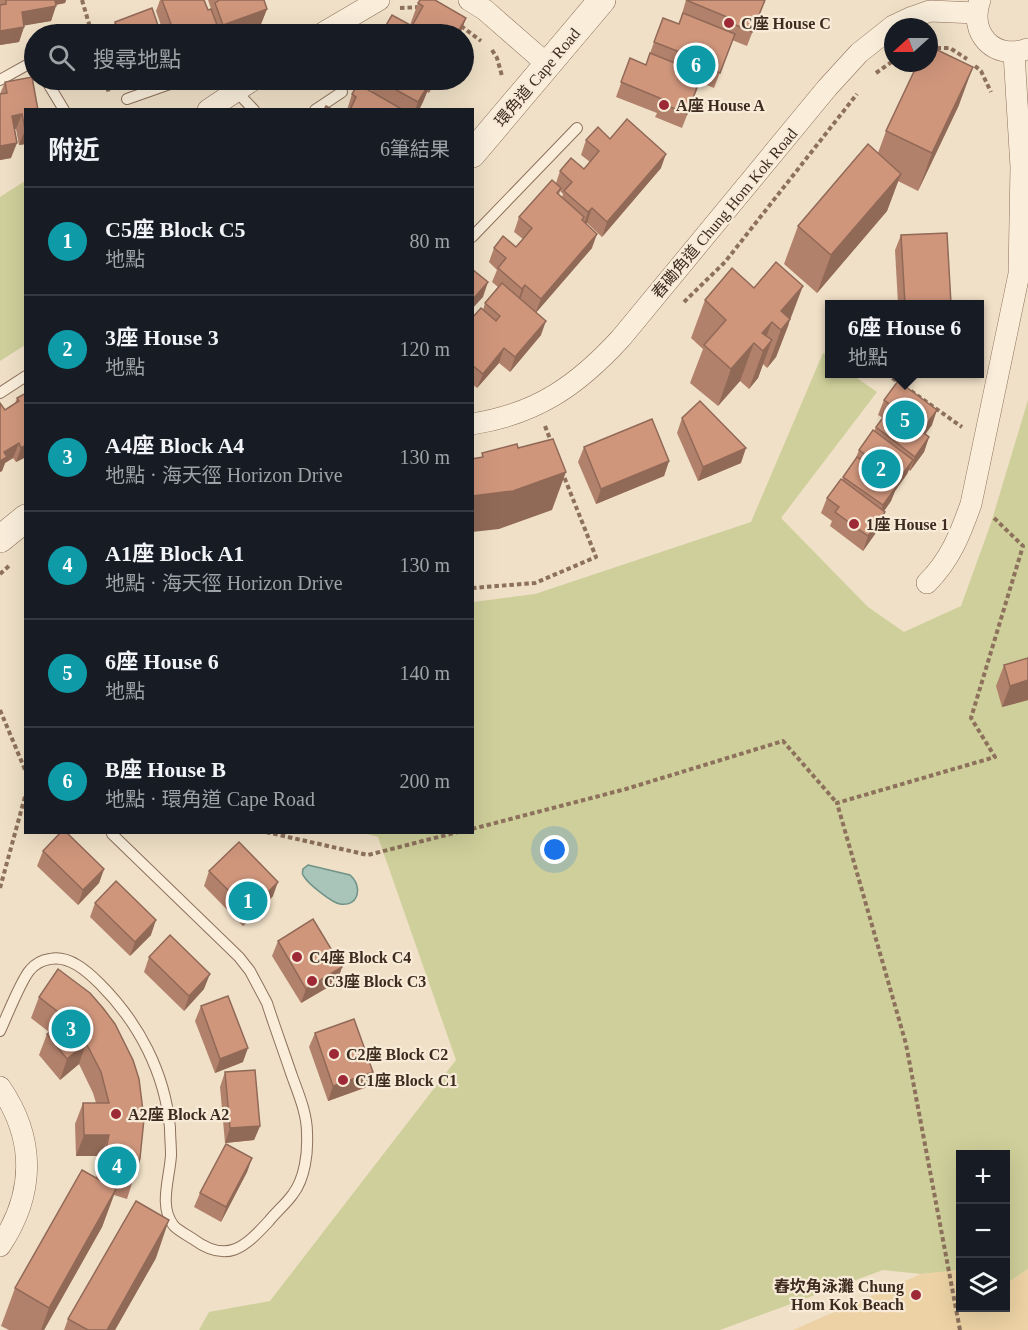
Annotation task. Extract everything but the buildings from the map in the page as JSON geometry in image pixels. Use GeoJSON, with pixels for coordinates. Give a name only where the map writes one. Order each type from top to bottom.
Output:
{"type":"FeatureCollection","features":[{"type":"Feature","properties":{"kind":"street","name":"環角道 Cape Road"},"geometry":{"type":"LineString","coordinates":[[474,152],[602,0]]}},
{"type":"Feature","properties":{"kind":"street"},"geometry":{"type":"LineString","coordinates":[[482,3],[548,64]]}},
{"type":"Feature","properties":{"kind":"street"},"geometry":{"type":"LineString","coordinates":[[344,24],[389,4]]}},
{"type":"Feature","properties":{"kind":"street","name":"舂磡角道 Chung Hom Kok Road"},"geometry":{"type":"LineString","coordinates":[[474,424],[508,417],[530,409],[568,388],[586,374],[621,338],[834,80],[876,38],[893,26],[930,11],[978,6],[977,25],[982,36],[1002,51],[1021,50],[1022,167],[1019,274],[971,504],[949,558],[927,584]]}},
{"type":"Feature","properties":{"kind":"street"},"geometry":{"type":"LineString","coordinates":[[211,108],[238,90]]}},
{"type":"Feature","properties":{"kind":"street"},"geometry":{"type":"LineString","coordinates":[[0,539],[24,520]]}},
{"type":"Feature","properties":{"kind":"street"},"geometry":{"type":"LineString","coordinates":[[0,1087],[20,1121],[27,1164],[26,1186],[20,1208],[12,1228],[0,1246]]}},
{"type":"Feature","properties":{"kind":"lane"},"geometry":{"type":"LineString","coordinates":[[0,80],[24,67]]}},
{"type":"Feature","properties":{"kind":"lane"},"geometry":{"type":"LineString","coordinates":[[52,90],[63,108]]}},
{"type":"Feature","properties":{"kind":"lane"},"geometry":{"type":"LineString","coordinates":[[127,99],[153,90]]}},
{"type":"Feature","properties":{"kind":"lane"},"geometry":{"type":"LineString","coordinates":[[247,90],[253,108]]}},
{"type":"Feature","properties":{"kind":"lane"},"geometry":{"type":"LineString","coordinates":[[318,108],[342,92]]}},
{"type":"Feature","properties":{"kind":"lane"},"geometry":{"type":"LineString","coordinates":[[474,235],[577,128]]}},
{"type":"Feature","properties":{"kind":"lane"},"geometry":{"type":"LineString","coordinates":[[0,393],[24,377]]}},
{"type":"Feature","properties":{"kind":"lane"},"geometry":{"type":"LineString","coordinates":[[0,1031],[30,970],[42,961],[58,957],[73,962],[115,999],[132,1022],[158,1072],[170,1127],[171,1155],[166,1205],[174,1226],[213,1251],[226,1252],[238,1249],[249,1242],[294,1194],[307,1148],[305,1116],[260,987],[239,957],[112,834]]}},
{"type":"Feature","properties":{"kind":"path"},"geometry":{"type":"LineString","coordinates":[[82,0],[89,24]]}},
{"type":"Feature","properties":{"kind":"path"},"geometry":{"type":"LineString","coordinates":[[389,4],[425,6]]}},
{"type":"Feature","properties":{"kind":"path"},"geometry":{"type":"LineString","coordinates":[[474,36],[483,43]]}},
{"type":"Feature","properties":{"kind":"path"},"geometry":{"type":"LineString","coordinates":[[938,48],[950,48],[964,56],[981,71],[992,95]]}},
{"type":"Feature","properties":{"kind":"path"},"geometry":{"type":"LineString","coordinates":[[491,50],[497,58]]}},
{"type":"Feature","properties":{"kind":"path"},"geometry":{"type":"LineString","coordinates":[[892,378],[962,427]]}},
{"type":"Feature","properties":{"kind":"path"},"geometry":{"type":"LineString","coordinates":[[542,420],[555,452]]}},
{"type":"Feature","properties":{"kind":"path"},"geometry":{"type":"LineString","coordinates":[[474,588],[535,583],[596,558],[563,473]]}},
{"type":"Feature","properties":{"kind":"path"},"geometry":{"type":"LineString","coordinates":[[837,803],[995,757],[971,718],[1023,546],[986,510]]}},
{"type":"Feature","properties":{"kind":"path"},"geometry":{"type":"LineString","coordinates":[[0,710],[24,767]]}},
{"type":"Feature","properties":{"kind":"path"},"geometry":{"type":"LineString","coordinates":[[474,828],[626,789],[783,741],[837,803],[906,1044],[960,1330]]}},
{"type":"Feature","properties":{"kind":"path"},"geometry":{"type":"LineString","coordinates":[[0,888],[24,800]]}},
{"type":"Feature","properties":{"kind":"path"},"geometry":{"type":"LineString","coordinates":[[275,834],[368,855],[450,834]]}},
{"type":"Feature","properties":{"kind":"green space"},"geometry":{"type":"Polygon","coordinates":[[[24,182],[24,346],[0,361],[0,197],[24,182]]]}},
{"type":"Feature","properties":{"kind":"green space"},"geometry":{"type":"Polygon","coordinates":[[[823,353],[825,354],[825,378],[857,378],[877,392],[781,518],[868,607],[904,632],[961,606],[991,523],[1028,400],[1028,1269],[1010,1281],[1010,1150],[956,1150],[956,1270],[921,1274],[883,1270],[720,1330],[199,1330],[209,1312],[270,1301],[456,1060],[378,837],[368,834],[474,834],[474,602],[535,594],[751,522],[823,353]]]}},
{"type":"Feature","properties":{"kind":"sand","name":"舂坎角泳灘 Chung Hom Kok Beach"},"geometry":{"type":"Polygon","coordinates":[[[1028,1269],[1028,1330],[793,1330],[921,1274],[956,1270],[956,1312],[1010,1312],[1010,1281],[1028,1269]]]}},
{"type":"Feature","properties":{"kind":"shaded area"},"geometry":{"type":"Polygon","coordinates":[[[308,865],[350,875],[357,885],[355,899],[346,904],[340,904],[326,897],[303,876],[303,869],[308,865]]]}},
{"type":"Feature","properties":{"kind":"place","name":"C座 House C"},"geometry":{"type":"Point","coordinates":[729,23]}},
{"type":"Feature","properties":{"kind":"place","name":"B座 House B"},"geometry":{"type":"Point","coordinates":[696,65]}},
{"type":"Feature","properties":{"kind":"place","name":"A座 House A"},"geometry":{"type":"Point","coordinates":[664,105]}},
{"type":"Feature","properties":{"kind":"place","name":"6座 House 6"},"geometry":{"type":"Point","coordinates":[905,420]}},
{"type":"Feature","properties":{"kind":"place","name":"3座 House 3"},"geometry":{"type":"Point","coordinates":[881,469]}},
{"type":"Feature","properties":{"kind":"place","name":"1座 House 1"},"geometry":{"type":"Point","coordinates":[854,524]}},
{"type":"Feature","properties":{"kind":"place","name":"C5座 Block C5"},"geometry":{"type":"Point","coordinates":[248,901]}},
{"type":"Feature","properties":{"kind":"place","name":"C4座 Block C4"},"geometry":{"type":"Point","coordinates":[297,957]}},
{"type":"Feature","properties":{"kind":"place","name":"C3座 Block C3"},"geometry":{"type":"Point","coordinates":[312,981]}},
{"type":"Feature","properties":{"kind":"place","name":"A4座 Block A4"},"geometry":{"type":"Point","coordinates":[71,1029]}},
{"type":"Feature","properties":{"kind":"place","name":"C2座 Block C2"},"geometry":{"type":"Point","coordinates":[334,1054]}},
{"type":"Feature","properties":{"kind":"place","name":"C1座 Block C1"},"geometry":{"type":"Point","coordinates":[343,1080]}},
{"type":"Feature","properties":{"kind":"place","name":"A2座 Block A2"},"geometry":{"type":"Point","coordinates":[116,1114]}},
{"type":"Feature","properties":{"kind":"place","name":"A1座 Block A1"},"geometry":{"type":"Point","coordinates":[117,1166]}},
{"type":"Feature","properties":{"kind":"place","name":"舂坎角泳灘 Chung Hom Kok Beach"},"geometry":{"type":"Point","coordinates":[916,1295]}}]}
